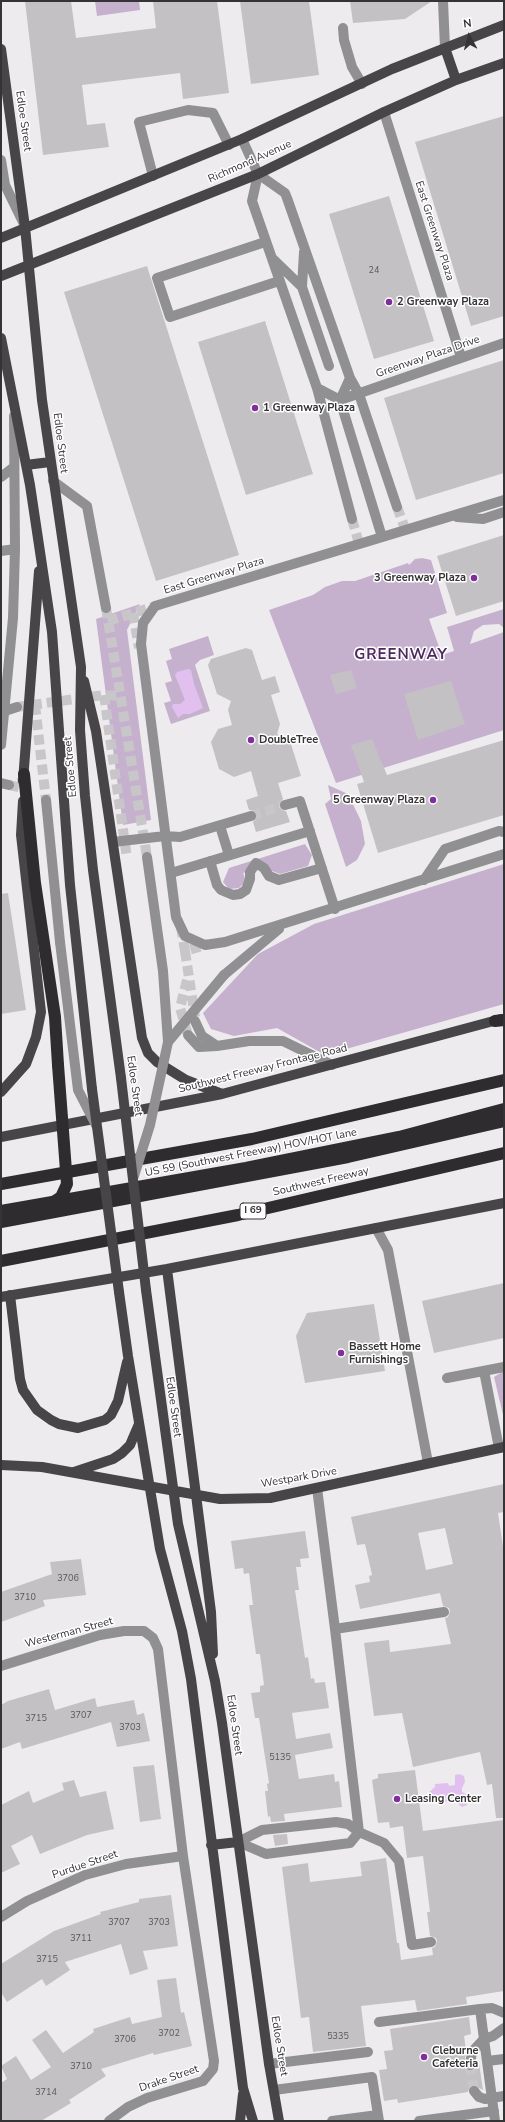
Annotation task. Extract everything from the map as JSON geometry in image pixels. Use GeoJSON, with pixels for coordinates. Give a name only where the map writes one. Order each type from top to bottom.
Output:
{"type":"FeatureCollection","features":[{"type":"Feature","properties":{"kind":"highway"},"geometry":{"type":"LineString","coordinates":[[24,774],[35,883],[55,1017],[67,1184],[61,1197],[34,1216]]}},
{"type":"Feature","properties":{"kind":"highway"},"geometry":{"type":"LineString","coordinates":[[1,1184],[252,1139],[504,1080]]}},
{"type":"Feature","properties":{"kind":"highway","name":"US 59 (Southwest Freeway) HOV/HOT lane"},"geometry":{"type":"LineString","coordinates":[[1,1211],[254,1167],[399,1138],[504,1110]]}},
{"type":"Feature","properties":{"kind":"highway"},"geometry":{"type":"LineString","coordinates":[[1,1222],[348,1157],[504,1121]]}},
{"type":"Feature","properties":{"kind":"highway","name":"Southwest Freeway"},"geometry":{"type":"LineString","coordinates":[[1,1262],[238,1215],[504,1153]]}},
{"type":"Feature","properties":{"kind":"main road"},"geometry":{"type":"LineString","coordinates":[[1,238],[242,139],[392,69],[504,25]]}},
{"type":"Feature","properties":{"kind":"main road"},"geometry":{"type":"LineString","coordinates":[[445,48],[456,80]]}},
{"type":"Feature","properties":{"kind":"main road","name":"Edloe Street"},"geometry":{"type":"LineString","coordinates":[[1,49],[25,228],[50,462],[81,667],[80,730],[93,870],[134,1176],[135,1198],[153,1349],[182,1548],[215,1682],[269,2064],[279,2121]]}},
{"type":"Feature","properties":{"kind":"main road","name":"Richmond Avenue"},"geometry":{"type":"LineString","coordinates":[[1,276],[258,174],[384,112],[456,80],[504,62]]}},
{"type":"Feature","properties":{"kind":"main road","name":"Edloe Street"},"geometry":{"type":"LineString","coordinates":[[1,338],[2,351],[26,466],[52,632],[70,885],[96,1126],[127,1352],[160,1549],[182,1631],[191,1679],[211,1845],[244,2088],[253,2121]]}},
{"type":"Feature","properties":{"kind":"main road"},"geometry":{"type":"LineString","coordinates":[[26,466],[50,462]]}},
{"type":"Feature","properties":{"kind":"main road"},"geometry":{"type":"LineString","coordinates":[[1,1092],[26,1064],[36,1037],[41,1012],[21,835],[40,549]]}},
{"type":"Feature","properties":{"kind":"main road"},"geometry":{"type":"LineString","coordinates":[[81,667],[96,731],[138,1023],[148,1054],[156,1062],[186,1080],[222,1094]]}},
{"type":"Feature","properties":{"kind":"main road","name":"Southwest Freeway Frontage Road"},"geometry":{"type":"LineString","coordinates":[[1,1137],[222,1094],[501,1020]]}},
{"type":"Feature","properties":{"kind":"main road"},"geometry":{"type":"LineString","coordinates":[[127,1352],[118,1401],[110,1415],[105,1420],[87,1426],[73,1427],[59,1424],[37,1410],[23,1390],[6,1296],[167,1269],[504,1202]]}},
{"type":"Feature","properties":{"kind":"main road"},"geometry":{"type":"LineString","coordinates":[[167,1269],[211,1612],[215,1682]]}},
{"type":"Feature","properties":{"kind":"main road"},"geometry":{"type":"LineString","coordinates":[[72,1473],[113,1459],[122,1454],[130,1445],[139,1424]]}},
{"type":"Feature","properties":{"kind":"main road","name":"Westpark Drive"},"geometry":{"type":"LineString","coordinates":[[1,1465],[42,1467],[220,1499],[270,1498],[502,1447]]}},
{"type":"Feature","properties":{"kind":"main road"},"geometry":{"type":"LineString","coordinates":[[211,1845],[238,1842]]}},
{"type":"Feature","properties":{"kind":"main road","name":"Edloe Street"},"geometry":{"type":"LineString","coordinates":[[240,2121],[244,2088]]}},
{"type":"Feature","properties":{"kind":"street"},"geometry":{"type":"LineString","coordinates":[[443,1],[445,48]]}},
{"type":"Feature","properties":{"kind":"street"},"geometry":{"type":"LineString","coordinates":[[343,28],[344,40],[352,68],[362,84]]}},
{"type":"Feature","properties":{"kind":"street"},"geometry":{"type":"LineString","coordinates":[[153,176],[139,122],[188,110],[213,113],[229,144]]}},
{"type":"Feature","properties":{"kind":"street","name":"East Greenway Plaza"},"geometry":{"type":"LineString","coordinates":[[384,112],[461,357]]}},
{"type":"Feature","properties":{"kind":"street"},"geometry":{"type":"LineString","coordinates":[[242,139],[258,174],[285,193],[350,378],[359,394],[397,507]]}},
{"type":"Feature","properties":{"kind":"street"},"geometry":{"type":"LineString","coordinates":[[1,160],[5,185],[25,228]]}},
{"type":"Feature","properties":{"kind":"street"},"geometry":{"type":"LineString","coordinates":[[258,174],[252,201],[317,388],[352,519]]}},
{"type":"Feature","properties":{"kind":"street"},"geometry":{"type":"LineString","coordinates":[[265,242],[157,278],[170,317],[279,281]]}},
{"type":"Feature","properties":{"kind":"street"},"geometry":{"type":"LineString","coordinates":[[304,246],[302,287],[329,366]]}},
{"type":"Feature","properties":{"kind":"street"},"geometry":{"type":"LineString","coordinates":[[270,256],[302,287]]}},
{"type":"Feature","properties":{"kind":"street","name":"Greenway Plaza Drive"},"geometry":{"type":"LineString","coordinates":[[340,400],[504,343]]}},
{"type":"Feature","properties":{"kind":"street"},"geometry":{"type":"LineString","coordinates":[[350,378],[340,400],[382,536]]}},
{"type":"Feature","properties":{"kind":"street"},"geometry":{"type":"LineString","coordinates":[[317,388],[340,400]]}},
{"type":"Feature","properties":{"kind":"street","name":"Edloe Street"},"geometry":{"type":"LineString","coordinates":[[1,745],[13,618],[15,549],[14,404]]}},
{"type":"Feature","properties":{"kind":"street"},"geometry":{"type":"LineString","coordinates":[[1,477],[14,468]]}},
{"type":"Feature","properties":{"kind":"street"},"geometry":{"type":"LineString","coordinates":[[53,481],[87,506],[106,608]]}},
{"type":"Feature","properties":{"kind":"street","name":"East Greenway Plaza"},"geometry":{"type":"LineString","coordinates":[[504,500],[155,606],[143,623],[141,644],[176,916],[185,936],[205,946],[225,942],[335,909],[504,854]]}},
{"type":"Feature","properties":{"kind":"street"},"geometry":{"type":"LineString","coordinates":[[451,517],[483,519],[504,512]]}},
{"type":"Feature","properties":{"kind":"street"},"geometry":{"type":"LineString","coordinates":[[1,551],[15,549]]}},
{"type":"Feature","properties":{"kind":"street"},"geometry":{"type":"LineString","coordinates":[[5,711],[17,707]]}},
{"type":"Feature","properties":{"kind":"street"},"geometry":{"type":"LineString","coordinates":[[46,800],[60,942],[78,1090],[96,1126]]}},
{"type":"Feature","properties":{"kind":"street"},"geometry":{"type":"LineString","coordinates":[[285,805],[300,801],[335,909]]}},
{"type":"Feature","properties":{"kind":"street"},"geometry":{"type":"LineString","coordinates":[[113,842],[165,836],[180,837],[251,816]]}},
{"type":"Feature","properties":{"kind":"street"},"geometry":{"type":"LineString","coordinates":[[220,826],[229,855]]}},
{"type":"Feature","properties":{"kind":"street"},"geometry":{"type":"LineString","coordinates":[[171,873],[310,831]]}},
{"type":"Feature","properties":{"kind":"street"},"geometry":{"type":"LineString","coordinates":[[424,880],[445,849],[499,831],[504,832]]}},
{"type":"Feature","properties":{"kind":"street"},"geometry":{"type":"LineString","coordinates":[[134,1176],[150,1125],[168,1042],[163,971],[147,857]]}},
{"type":"Feature","properties":{"kind":"street"},"geometry":{"type":"LineString","coordinates":[[210,861],[217,885],[221,890],[233,895],[240,894],[246,890],[250,880],[250,872],[256,863],[264,868],[269,876],[279,880],[322,868]]}},
{"type":"Feature","properties":{"kind":"street"},"geometry":{"type":"LineString","coordinates":[[168,1042],[224,975],[283,925]]}},
{"type":"Feature","properties":{"kind":"street"},"geometry":{"type":"LineString","coordinates":[[195,1021],[202,1036],[218,1046]]}},
{"type":"Feature","properties":{"kind":"street"},"geometry":{"type":"LineString","coordinates":[[188,1035],[199,1047],[218,1046],[249,1041],[283,1041],[332,1065]]}},
{"type":"Feature","properties":{"kind":"street"},"geometry":{"type":"LineString","coordinates":[[376,1228],[388,1250],[428,1463]]}},
{"type":"Feature","properties":{"kind":"street"},"geometry":{"type":"LineString","coordinates":[[447,1378],[504,1366]]}},
{"type":"Feature","properties":{"kind":"street"},"geometry":{"type":"LineString","coordinates":[[484,1371],[502,1447]]}},
{"type":"Feature","properties":{"kind":"street"},"geometry":{"type":"LineString","coordinates":[[238,1842],[266,1854],[350,1843],[359,1832],[317,1488]]}},
{"type":"Feature","properties":{"kind":"street"},"geometry":{"type":"LineString","coordinates":[[335,1629],[444,1612]]}},
{"type":"Feature","properties":{"kind":"street","name":"Westerman Street"},"geometry":{"type":"LineString","coordinates":[[1,1666],[100,1635],[124,1631],[144,1631],[153,1638],[158,1649],[183,1856]]}},
{"type":"Feature","properties":{"kind":"street"},"geometry":{"type":"LineString","coordinates":[[238,1842],[262,1830],[336,1822],[348,1824],[359,1832],[384,1843],[399,1861],[412,1944],[431,1942]]}},
{"type":"Feature","properties":{"kind":"street","name":"Purdue Street"},"geometry":{"type":"LineString","coordinates":[[1,1917],[27,1901],[85,1876],[126,1864],[183,1856]]}},
{"type":"Feature","properties":{"kind":"street","name":"Drake Street"},"geometry":{"type":"LineString","coordinates":[[109,2121],[128,2107],[147,2098],[203,2081],[213,2069],[214,2062],[183,1856]]}},
{"type":"Feature","properties":{"kind":"street"},"geometry":{"type":"LineString","coordinates":[[379,2022],[480,2010],[497,2009],[504,2013]]}},
{"type":"Feature","properties":{"kind":"street"},"geometry":{"type":"LineString","coordinates":[[419,2121],[495,2116],[480,2010]]}},
{"type":"Feature","properties":{"kind":"street"},"geometry":{"type":"LineString","coordinates":[[470,2065],[472,2052],[484,2039],[494,2036],[504,2028]]}},
{"type":"Feature","properties":{"kind":"street"},"geometry":{"type":"LineString","coordinates":[[269,2064],[368,2052]]}},
{"type":"Feature","properties":{"kind":"street"},"geometry":{"type":"LineString","coordinates":[[487,2061],[504,2059]]}},
{"type":"Feature","properties":{"kind":"street"},"geometry":{"type":"LineString","coordinates":[[274,2090],[372,2077],[379,2118],[332,2121]]}},
{"type":"Feature","properties":{"kind":"street"},"geometry":{"type":"LineString","coordinates":[[474,2091],[479,2097],[492,2098],[504,2096]]}},
{"type":"Feature","properties":{"kind":"shaded area"},"geometry":{"type":"Polygon","coordinates":[[[95,1],[139,1],[140,10],[97,16],[95,1]]]}},
{"type":"Feature","properties":{"kind":"shaded area"},"geometry":{"type":"Polygon","coordinates":[[[422,558],[431,560],[447,613],[429,619],[442,655],[454,651],[447,627],[504,609],[504,628],[499,624],[483,625],[474,631],[470,644],[504,632],[504,730],[336,783],[269,610],[313,595],[325,587],[342,581],[355,581],[408,563],[409,565],[415,559],[422,558]]]}},
{"type":"Feature","properties":{"kind":"shaded area"},"geometry":{"type":"Polygon","coordinates":[[[140,604],[127,630],[151,820],[123,825],[96,619],[140,604]]]}},
{"type":"Feature","properties":{"kind":"shaded area"},"geometry":{"type":"Polygon","coordinates":[[[208,636],[214,655],[200,660],[195,665],[210,711],[171,724],[164,703],[171,701],[165,683],[172,681],[166,661],[172,659],[169,649],[208,636]]]}},
{"type":"Feature","properties":{"kind":"shaded area"},"geometry":{"type":"Polygon","coordinates":[[[188,669],[191,670],[194,684],[203,708],[190,714],[183,714],[178,718],[172,707],[173,704],[180,704],[185,700],[175,675],[177,672],[188,669]]]}},
{"type":"Feature","properties":{"kind":"shaded area"},"geometry":{"type":"Polygon","coordinates":[[[328,785],[348,794],[361,821],[365,844],[357,860],[346,867],[325,804],[331,799],[328,785]]]}},
{"type":"Feature","properties":{"kind":"shaded area"},"geometry":{"type":"Polygon","coordinates":[[[305,844],[312,855],[308,866],[280,874],[264,868],[243,873],[246,881],[239,888],[229,889],[223,882],[229,868],[305,844]]]}},
{"type":"Feature","properties":{"kind":"shaded area"},"geometry":{"type":"Polygon","coordinates":[[[504,864],[504,1004],[325,1055],[277,1028],[234,1036],[211,1029],[203,1013],[258,954],[314,924],[504,864]]]}},
{"type":"Feature","properties":{"kind":"shaded area"},"geometry":{"type":"Polygon","coordinates":[[[504,1371],[504,1419],[494,1377],[504,1371]]]}},
{"type":"Feature","properties":{"kind":"shaded area"},"geometry":{"type":"Polygon","coordinates":[[[459,1774],[464,1776],[465,1782],[462,1792],[468,1795],[467,1805],[462,1807],[457,1803],[456,1797],[450,1798],[450,1801],[437,1803],[430,1797],[429,1792],[435,1787],[435,1784],[448,1783],[449,1786],[455,1785],[455,1775],[459,1774]]]}},
{"type":"Feature","properties":{"kind":"building"},"geometry":{"type":"Polygon","coordinates":[[[25,1],[71,1],[76,38],[156,28],[153,1],[217,1],[229,93],[183,99],[180,73],[82,85],[87,125],[105,123],[109,147],[43,155],[25,1]]]}},
{"type":"Feature","properties":{"kind":"building"},"geometry":{"type":"Polygon","coordinates":[[[240,1],[309,1],[319,75],[251,84],[240,1]]]}},
{"type":"Feature","properties":{"kind":"building"},"geometry":{"type":"Polygon","coordinates":[[[350,1],[432,1],[405,19],[353,23],[350,1]]]}},
{"type":"Feature","properties":{"kind":"building"},"geometry":{"type":"Polygon","coordinates":[[[504,116],[504,316],[471,326],[415,142],[504,116]]]}},
{"type":"Feature","properties":{"kind":"building","name":"2 Greenway Plaza"},"geometry":{"type":"Polygon","coordinates":[[[389,196],[434,341],[374,359],[329,214],[389,196]]]}},
{"type":"Feature","properties":{"kind":"building"},"geometry":{"type":"Polygon","coordinates":[[[147,266],[239,555],[156,581],[64,292],[147,266]]]}},
{"type":"Feature","properties":{"kind":"building","name":"1 Greenway Plaza"},"geometry":{"type":"Polygon","coordinates":[[[265,321],[313,474],[246,495],[198,342],[265,321]]]}},
{"type":"Feature","properties":{"kind":"building"},"geometry":{"type":"Polygon","coordinates":[[[504,360],[504,473],[416,500],[384,398],[504,360]]]}},
{"type":"Feature","properties":{"kind":"building","name":"3 Greenway Plaza"},"geometry":{"type":"Polygon","coordinates":[[[504,535],[504,601],[456,616],[437,556],[504,535]]]}},
{"type":"Feature","properties":{"kind":"building","name":"DoubleTree"},"geometry":{"type":"Polygon","coordinates":[[[246,648],[252,650],[262,680],[275,676],[280,692],[271,695],[280,724],[277,734],[290,741],[301,776],[278,783],[283,799],[279,803],[279,807],[283,811],[286,811],[290,822],[256,832],[253,822],[257,818],[257,814],[253,810],[249,810],[246,800],[258,796],[251,771],[234,777],[219,769],[211,742],[218,729],[232,725],[228,710],[231,701],[217,694],[208,665],[211,659],[246,648]]]}},
{"type":"Feature","properties":{"kind":"building"},"geometry":{"type":"Polygon","coordinates":[[[351,670],[357,688],[336,694],[330,675],[351,670]]]}},
{"type":"Feature","properties":{"kind":"building"},"geometry":{"type":"Polygon","coordinates":[[[451,681],[465,724],[418,740],[404,694],[451,681]]]}},
{"type":"Feature","properties":{"kind":"building","name":"5 Greenway Plaza"},"geometry":{"type":"Polygon","coordinates":[[[372,739],[387,775],[504,740],[504,815],[378,853],[357,784],[364,782],[351,745],[372,739]]]}},
{"type":"Feature","properties":{"kind":"building"},"geometry":{"type":"Polygon","coordinates":[[[8,893],[26,1010],[1,1014],[1,894],[8,893]]]}},
{"type":"Feature","properties":{"kind":"building"},"geometry":{"type":"Polygon","coordinates":[[[504,1283],[504,1338],[434,1353],[422,1301],[504,1283]]]}},
{"type":"Feature","properties":{"kind":"building","name":"Bassett Home Furnishings"},"geometry":{"type":"Polygon","coordinates":[[[374,1304],[385,1371],[305,1383],[296,1336],[307,1313],[374,1304]]]}},
{"type":"Feature","properties":{"kind":"building"},"geometry":{"type":"Polygon","coordinates":[[[504,1484],[504,1512],[498,1513],[504,1553],[504,1818],[496,1818],[492,1784],[487,1785],[480,1752],[413,1767],[402,1713],[374,1716],[364,1643],[389,1640],[390,1652],[451,1644],[445,1618],[448,1617],[450,1611],[449,1608],[443,1606],[440,1593],[360,1609],[355,1585],[370,1582],[369,1576],[372,1575],[365,1544],[357,1545],[351,1517],[504,1484]],[[445,1528],[418,1533],[426,1570],[453,1564],[445,1528]]]}},
{"type":"Feature","properties":{"kind":"building"},"geometry":{"type":"Polygon","coordinates":[[[305,1531],[309,1558],[300,1559],[301,1567],[296,1567],[299,1590],[295,1590],[305,1658],[308,1657],[311,1679],[314,1678],[315,1683],[325,1682],[329,1708],[292,1713],[296,1739],[330,1733],[333,1748],[295,1755],[299,1779],[334,1774],[335,1782],[339,1781],[342,1807],[284,1814],[285,1821],[271,1822],[270,1816],[268,1817],[265,1791],[268,1791],[267,1784],[269,1783],[259,1718],[255,1718],[251,1693],[260,1692],[260,1686],[264,1685],[260,1654],[256,1654],[249,1605],[253,1605],[249,1573],[244,1574],[243,1568],[235,1569],[231,1541],[305,1531]]]}},
{"type":"Feature","properties":{"kind":"building"},"geometry":{"type":"Polygon","coordinates":[[[81,1559],[86,1595],[43,1600],[45,1606],[1,1622],[1,1592],[52,1574],[50,1562],[81,1559]]]}},
{"type":"Feature","properties":{"kind":"building"},"geometry":{"type":"Polygon","coordinates":[[[49,1689],[55,1710],[95,1698],[97,1707],[134,1700],[137,1715],[144,1713],[150,1741],[117,1747],[111,1722],[22,1749],[20,1742],[1,1749],[1,1705],[8,1701],[49,1689]]]}},
{"type":"Feature","properties":{"kind":"building"},"geometry":{"type":"Polygon","coordinates":[[[154,1765],[161,1819],[140,1822],[133,1767],[154,1765]]]}},
{"type":"Feature","properties":{"kind":"building"},"geometry":{"type":"Polygon","coordinates":[[[415,1770],[423,1831],[504,1820],[504,1991],[466,1997],[467,2004],[417,2011],[415,2000],[361,2006],[366,2046],[313,2052],[309,2017],[301,2018],[282,1867],[308,1863],[310,1882],[362,1876],[360,1862],[386,1858],[397,1943],[399,1943],[401,1960],[433,1955],[432,1948],[435,1947],[437,1941],[436,1938],[430,1936],[427,1912],[430,1912],[423,1856],[407,1858],[403,1826],[390,1828],[389,1822],[378,1823],[372,1780],[378,1778],[378,1774],[415,1770]]]}},
{"type":"Feature","properties":{"kind":"building"},"geometry":{"type":"Polygon","coordinates":[[[74,1780],[80,1797],[106,1791],[114,1829],[87,1835],[40,1854],[32,1835],[11,1846],[20,1864],[1,1873],[1,1805],[29,1791],[33,1803],[64,1790],[62,1783],[74,1780]]]}},
{"type":"Feature","properties":{"kind":"building"},"geometry":{"type":"Polygon","coordinates":[[[287,1834],[288,1844],[275,1846],[273,1835],[287,1834]]]}},
{"type":"Feature","properties":{"kind":"building"},"geometry":{"type":"Polygon","coordinates":[[[171,1895],[178,1946],[143,1951],[148,1969],[130,1975],[121,1944],[65,1962],[70,1970],[46,1986],[42,1979],[7,2002],[1,1992],[1,1964],[54,1931],[101,1914],[100,1912],[139,1902],[139,1899],[171,1895]]]}},
{"type":"Feature","properties":{"kind":"building"},"geometry":{"type":"Polygon","coordinates":[[[176,1978],[181,2013],[184,2012],[192,2046],[154,2055],[153,2053],[101,2069],[106,2076],[69,2100],[71,2103],[41,2121],[1,2121],[1,2083],[7,2079],[1,2066],[16,2056],[31,2080],[51,2067],[32,2040],[46,2030],[63,2053],[94,2032],[93,2029],[130,2017],[132,2024],[162,2017],[157,1980],[176,1978]]]}},
{"type":"Feature","properties":{"kind":"building","name":"Cleburne Cafeteria"},"geometry":{"type":"Polygon","coordinates":[[[469,2017],[471,2034],[464,2036],[466,2050],[464,2067],[466,2070],[472,2071],[479,2063],[483,2090],[473,2085],[470,2086],[468,2092],[398,2103],[397,2099],[384,2101],[379,2070],[387,2069],[384,2051],[393,2050],[390,2029],[469,2017]]]}},
{"type":"Feature","properties":{"kind":"tunnel"},"geometry":{"type":"LineString","coordinates":[[397,507],[404,526]]}},
{"type":"Feature","properties":{"kind":"tunnel"},"geometry":{"type":"LineString","coordinates":[[352,519],[358,540]]}},
{"type":"Feature","properties":{"kind":"tunnel"},"geometry":{"type":"LineString","coordinates":[[108,621],[159,605]]}},
{"type":"Feature","properties":{"kind":"tunnel"},"geometry":{"type":"LineString","coordinates":[[106,608],[147,857]]}},
{"type":"Feature","properties":{"kind":"tunnel"},"geometry":{"type":"LineString","coordinates":[[133,613],[139,648]]}},
{"type":"Feature","properties":{"kind":"tunnel"},"geometry":{"type":"LineString","coordinates":[[104,695],[127,858]]}},
{"type":"Feature","properties":{"kind":"tunnel"},"geometry":{"type":"LineString","coordinates":[[17,707],[104,695],[120,696]]}},
{"type":"Feature","properties":{"kind":"tunnel"},"geometry":{"type":"LineString","coordinates":[[35,705],[46,800]]}},
{"type":"Feature","properties":{"kind":"tunnel"},"geometry":{"type":"LineString","coordinates":[[9,785],[22,788],[22,778]]}},
{"type":"Feature","properties":{"kind":"tunnel"},"geometry":{"type":"LineString","coordinates":[[251,816],[285,805]]}},
{"type":"Feature","properties":{"kind":"tunnel"},"geometry":{"type":"LineString","coordinates":[[181,927],[185,951],[209,944]]}},
{"type":"Feature","properties":{"kind":"tunnel"},"geometry":{"type":"LineString","coordinates":[[185,951],[195,1017]]}},
{"type":"Feature","properties":{"kind":"tunnel"},"geometry":{"type":"LineString","coordinates":[[187,980],[180,1008],[188,1035]]}},
{"type":"Feature","properties":{"kind":"tunnel"},"geometry":{"type":"LineString","coordinates":[[470,2065],[474,2091]]}},
{"type":"Feature","properties":{"kind":"place","name":"2 Greenway Plaza"},"geometry":{"type":"Point","coordinates":[389,302]}},
{"type":"Feature","properties":{"kind":"place","name":"1 Greenway Plaza"},"geometry":{"type":"Point","coordinates":[255,408]}},
{"type":"Feature","properties":{"kind":"place","name":"3 Greenway Plaza"},"geometry":{"type":"Point","coordinates":[474,578]}},
{"type":"Feature","properties":{"kind":"place","name":"DoubleTree"},"geometry":{"type":"Point","coordinates":[251,740]}},
{"type":"Feature","properties":{"kind":"place","name":"5 Greenway Plaza"},"geometry":{"type":"Point","coordinates":[433,800]}},
{"type":"Feature","properties":{"kind":"place","name":"Bassett Home Furnishings"},"geometry":{"type":"Point","coordinates":[341,1353]}},
{"type":"Feature","properties":{"kind":"place","name":"Leasing Center"},"geometry":{"type":"Point","coordinates":[397,1799]}},
{"type":"Feature","properties":{"kind":"place","name":"Cleburne Cafeteria"},"geometry":{"type":"Point","coordinates":[424,2057]}},
{"type":"Feature","properties":{"kind":"district","name":"GREENWAY"},"geometry":{"type":"Point","coordinates":[401,655]}}]}
